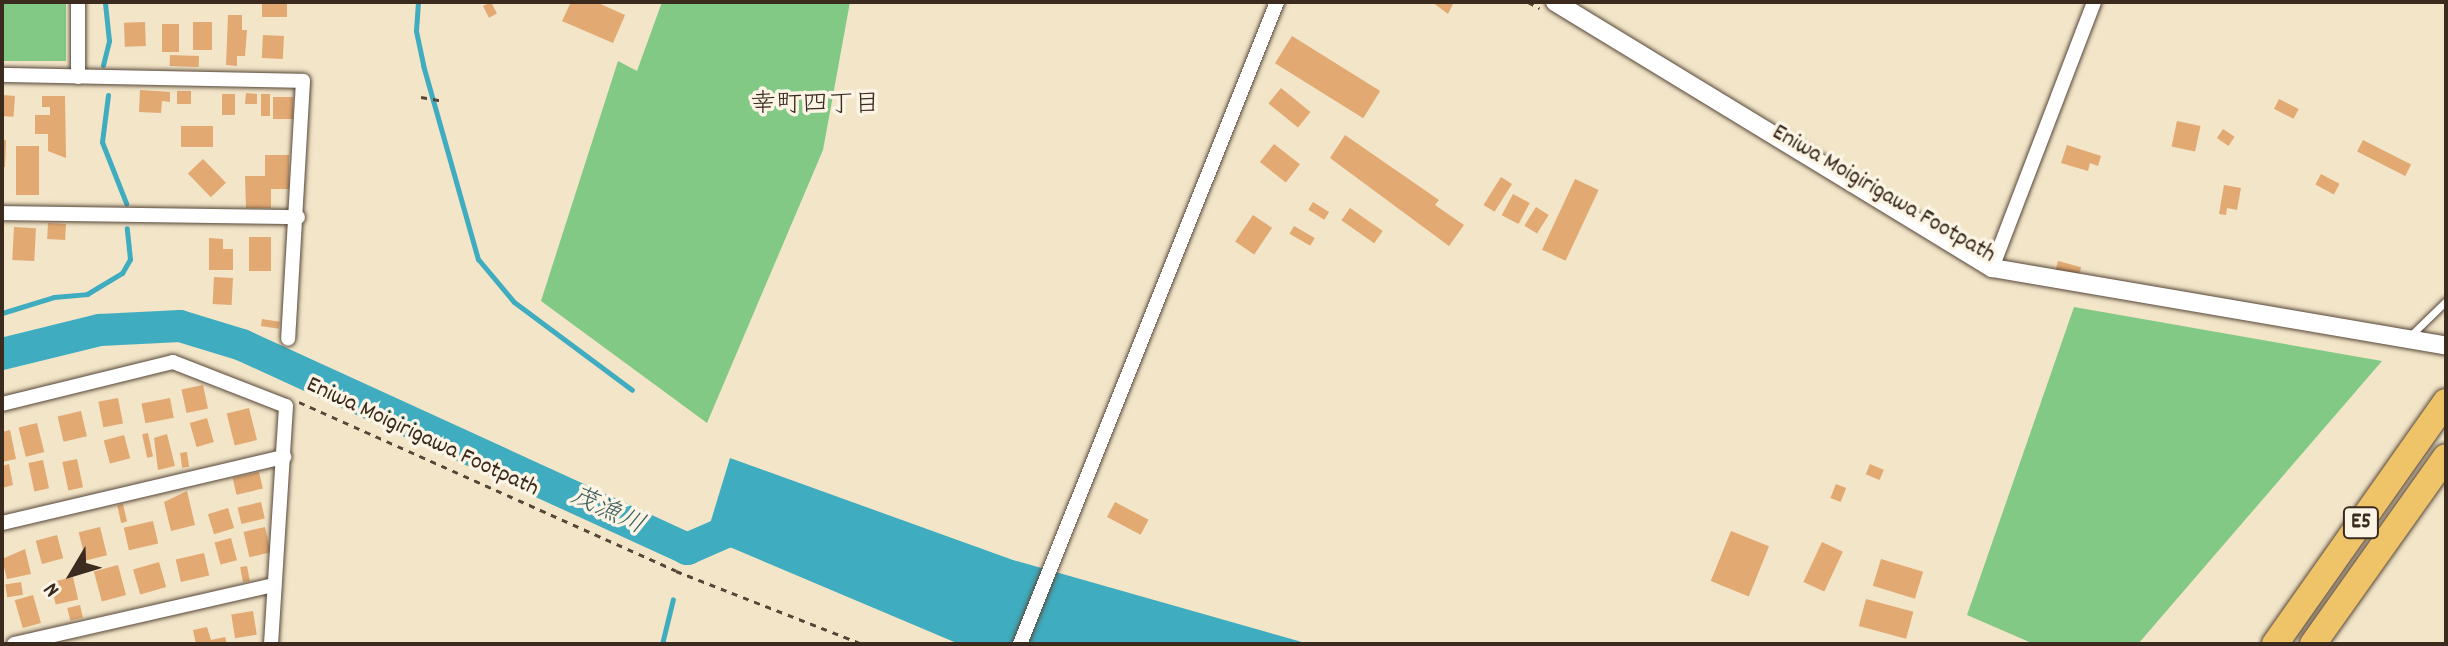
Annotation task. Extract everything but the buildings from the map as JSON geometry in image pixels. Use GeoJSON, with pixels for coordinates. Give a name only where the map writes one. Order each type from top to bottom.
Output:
{"type":"FeatureCollection","features":[{"type":"Feature","properties":{"kind":"highway","name":"E5"},"geometry":{"type":"LineString","coordinates":[[2275,644],[2446,402]]}},
{"type":"Feature","properties":{"kind":"highway","name":"E5"},"geometry":{"type":"LineString","coordinates":[[2313,644],[2446,457]]}},
{"type":"Feature","properties":{"kind":"street"},"geometry":{"type":"LineString","coordinates":[[78,2],[78,77]]}},
{"type":"Feature","properties":{"kind":"street"},"geometry":{"type":"LineString","coordinates":[[1020,644],[1277,2]]}},
{"type":"Feature","properties":{"kind":"street"},"geometry":{"type":"LineString","coordinates":[[1992,268],[2094,2]]}},
{"type":"Feature","properties":{"kind":"street"},"geometry":{"type":"LineString","coordinates":[[1548,6],[1992,268],[2446,346]]}},
{"type":"Feature","properties":{"kind":"street"},"geometry":{"type":"LineString","coordinates":[[2,75],[303,81],[298,217],[288,339]]}},
{"type":"Feature","properties":{"kind":"street"},"geometry":{"type":"LineString","coordinates":[[2,213],[298,217]]}},
{"type":"Feature","properties":{"kind":"street"},"geometry":{"type":"LineString","coordinates":[[2,404],[173,362],[286,406],[271,644]]}},
{"type":"Feature","properties":{"kind":"street"},"geometry":{"type":"LineString","coordinates":[[2,523],[284,457]]}},
{"type":"Feature","properties":{"kind":"street"},"geometry":{"type":"LineString","coordinates":[[14,644],[274,585]]}},
{"type":"Feature","properties":{"kind":"lane"},"geometry":{"type":"LineString","coordinates":[[2403,341],[2433,319],[2446,301]]}},
{"type":"Feature","properties":{"kind":"path"},"geometry":{"type":"LineString","coordinates":[[1528,2],[1548,6]]}},
{"type":"Feature","properties":{"kind":"path"},"geometry":{"type":"LineString","coordinates":[[421,97],[443,101]]}},
{"type":"Feature","properties":{"kind":"path","name":"Eniwa Moigirigawa Footpath"},"geometry":{"type":"LineString","coordinates":[[290,397],[676,571],[862,644]]}},
{"type":"Feature","properties":{"kind":"green space"},"geometry":{"type":"Polygon","coordinates":[[[2,2],[66,2],[66,61],[2,61],[2,2]]]}},
{"type":"Feature","properties":{"kind":"green space"},"geometry":{"type":"Polygon","coordinates":[[[662,2],[850,2],[823,150],[707,423],[541,301],[618,61],[637,71],[662,2]]]}},
{"type":"Feature","properties":{"kind":"green space"},"geometry":{"type":"Polygon","coordinates":[[[2074,307],[2382,361],[2138,644],[2034,644],[1967,615],[2074,307]]]}},
{"type":"Feature","properties":{"kind":"water"},"geometry":{"type":"Polygon","coordinates":[[[730,458],[1013,560],[1309,644],[959,644],[706,537],[730,458]]]}},
{"type":"Feature","properties":{"kind":"waterway"},"geometry":{"type":"LineString","coordinates":[[103,65],[109,41],[105,2]]}},
{"type":"Feature","properties":{"kind":"waterway"},"geometry":{"type":"LineString","coordinates":[[418,2],[416,31],[423,65],[478,259],[514,302],[632,390]]}},
{"type":"Feature","properties":{"kind":"waterway"},"geometry":{"type":"LineString","coordinates":[[108,95],[102,142],[126,203]]}},
{"type":"Feature","properties":{"kind":"waterway"},"geometry":{"type":"LineString","coordinates":[[2,313],[54,297],[87,294],[122,273],[130,259],[127,228]]}},
{"type":"Feature","properties":{"kind":"waterway","name":"茂漁川"},"geometry":{"type":"LineString","coordinates":[[2,354],[100,330],[180,326],[242,345],[687,549],[749,522]]}},
{"type":"Feature","properties":{"kind":"waterway"},"geometry":{"type":"LineString","coordinates":[[662,644],[673,599]]}},
{"type":"Feature","properties":{"kind":"district","name":"幸町四丁目"},"geometry":{"type":"Point","coordinates":[815,106]}}]}
